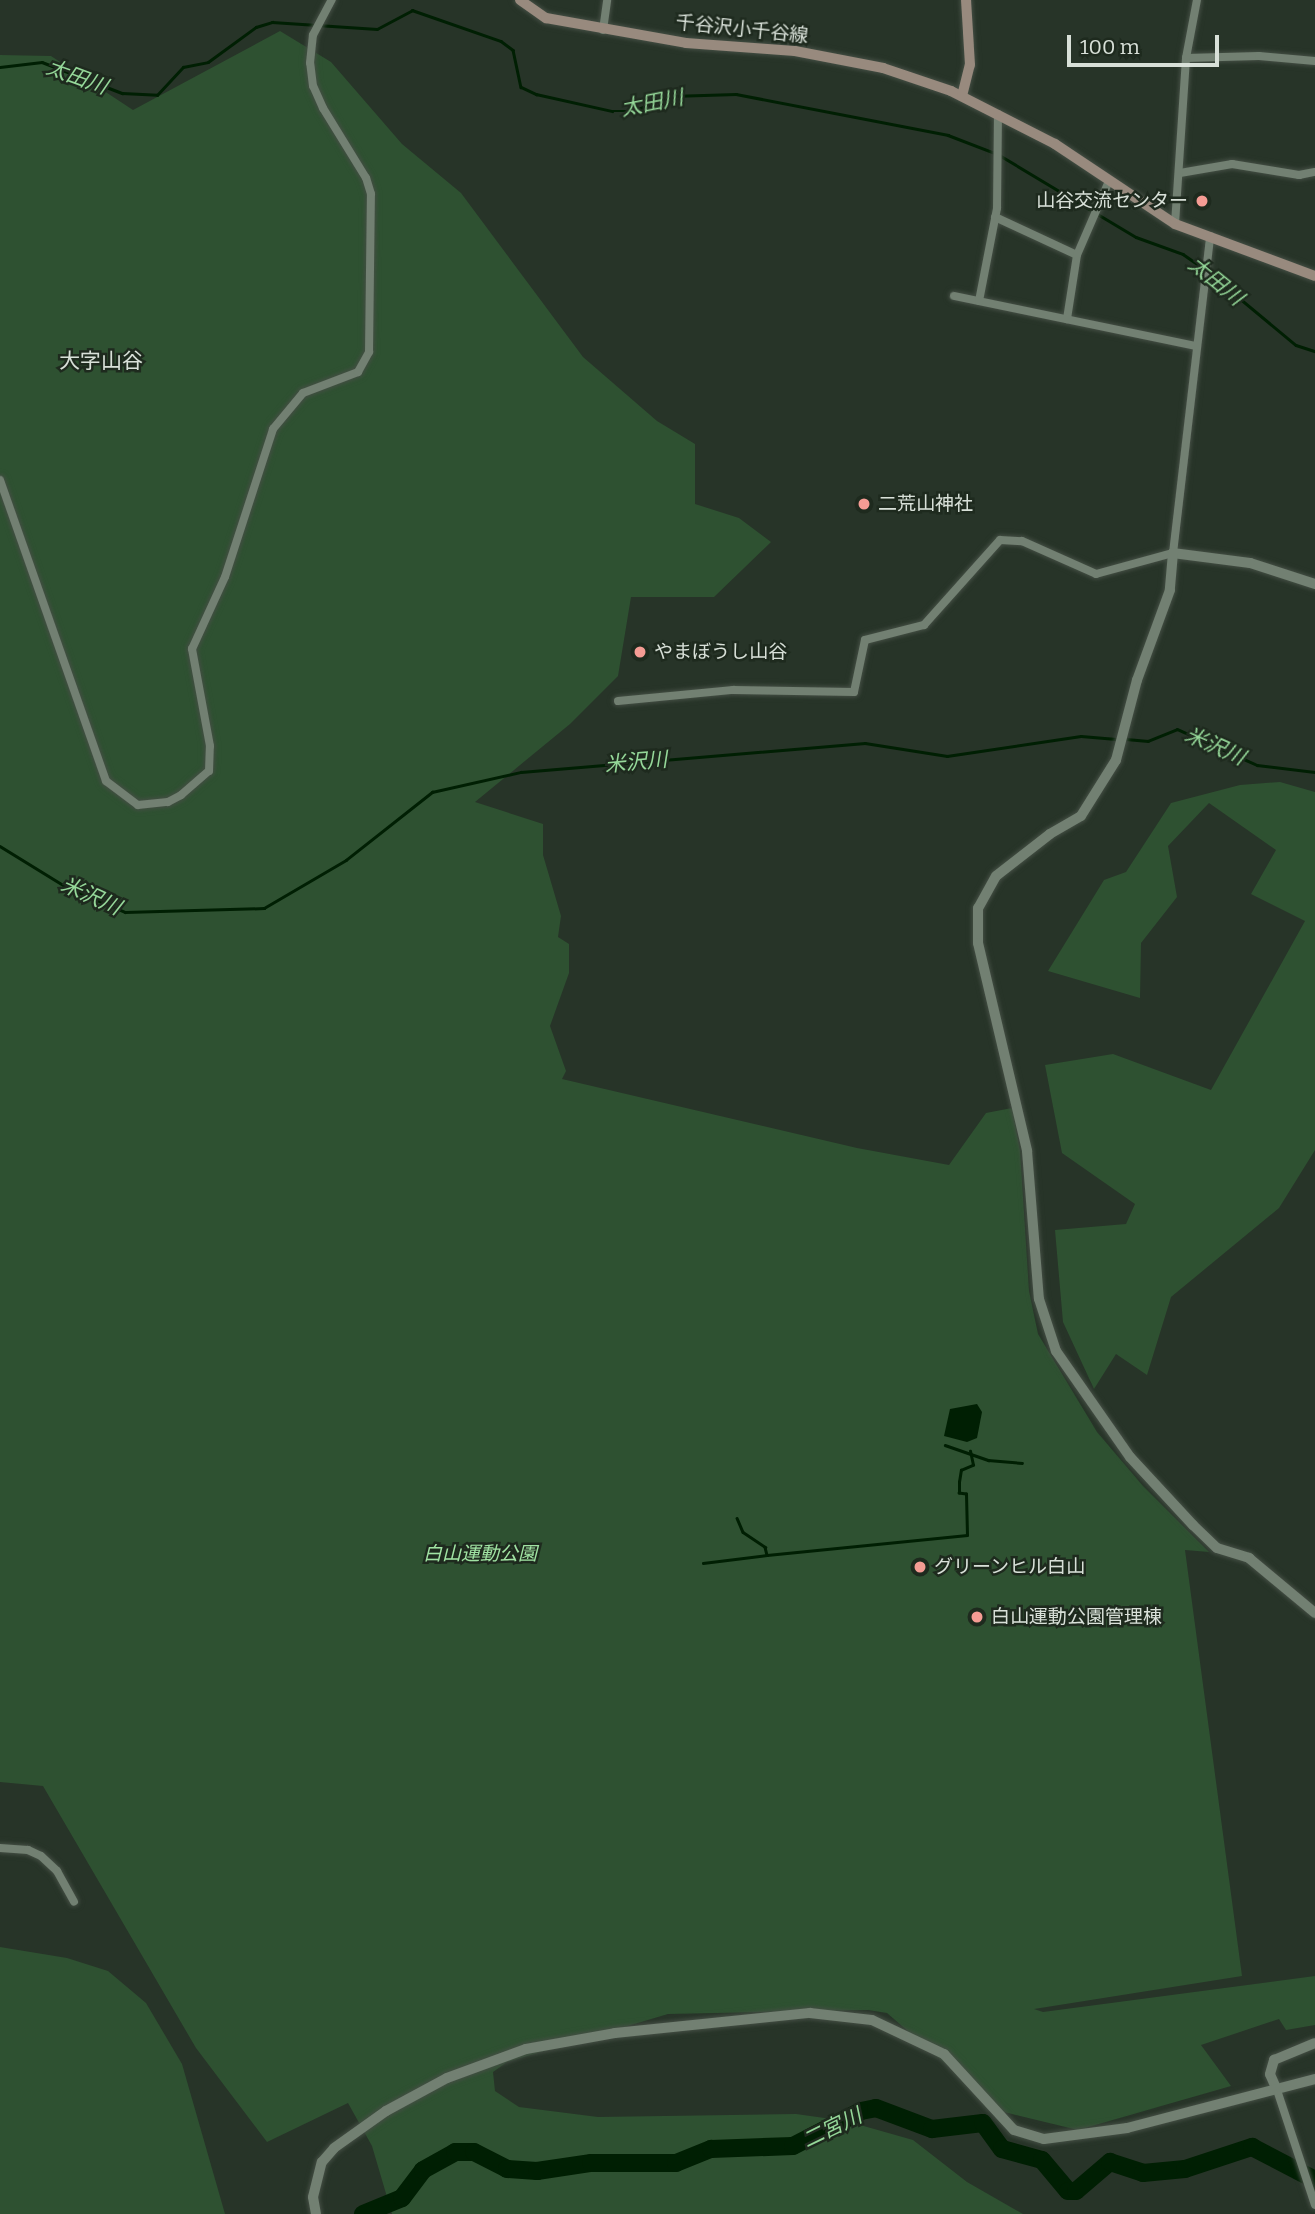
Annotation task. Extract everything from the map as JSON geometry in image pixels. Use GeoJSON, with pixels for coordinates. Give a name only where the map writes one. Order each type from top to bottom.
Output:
{"type":"FeatureCollection","features":[{"type":"Feature","properties":{"kind":"main road","name":"千谷沢小千谷線"},"geometry":{"type":"LineString","coordinates":[[520,0],[546,18],[603,30],[724,47],[795,51],[883,68],[962,96],[1055,144],[1175,224],[1315,276]]}},
{"type":"Feature","properties":{"kind":"main road"},"geometry":{"type":"LineString","coordinates":[[962,96],[970,65],[966,0]]}},
{"type":"Feature","properties":{"kind":"street"},"geometry":{"type":"LineString","coordinates":[[0,480],[106,781],[138,805],[168,802],[181,795],[209,771],[210,746],[192,649],[225,577],[273,429],[303,393],[358,372],[369,352],[371,194],[366,178],[323,108],[313,86],[310,62],[313,35],[332,0]]}},
{"type":"Feature","properties":{"kind":"street"},"geometry":{"type":"LineString","coordinates":[[603,30],[607,0]]}},
{"type":"Feature","properties":{"kind":"street"},"geometry":{"type":"LineString","coordinates":[[1175,224],[1186,58],[1197,0]]}},
{"type":"Feature","properties":{"kind":"street"},"geometry":{"type":"LineString","coordinates":[[1186,58],[1259,56],[1315,61]]}},
{"type":"Feature","properties":{"kind":"street"},"geometry":{"type":"LineString","coordinates":[[979,301],[995,217],[998,114]]}},
{"type":"Feature","properties":{"kind":"street"},"geometry":{"type":"LineString","coordinates":[[1180,173],[1232,164],[1299,175],[1315,172]]}},
{"type":"Feature","properties":{"kind":"street"},"geometry":{"type":"LineString","coordinates":[[1067,319],[1077,255],[1110,181]]}},
{"type":"Feature","properties":{"kind":"street"},"geometry":{"type":"LineString","coordinates":[[995,217],[1077,255]]}},
{"type":"Feature","properties":{"kind":"street"},"geometry":{"type":"LineString","coordinates":[[1210,236],[1195,346],[1170,590],[1137,680],[1116,760],[1081,816],[1050,834],[996,876],[978,908],[978,943],[1027,1151],[1039,1299],[1056,1351],[1130,1457],[1193,1525],[1217,1548],[1249,1558],[1315,1613]]}},
{"type":"Feature","properties":{"kind":"street"},"geometry":{"type":"LineString","coordinates":[[954,296],[1195,346]]}},
{"type":"Feature","properties":{"kind":"street"},"geometry":{"type":"LineString","coordinates":[[618,701],[733,690],[854,692],[865,640],[924,625],[1000,540],[1022,541],[1097,574],[1174,553],[1251,563],[1315,584]]}},
{"type":"Feature","properties":{"kind":"street"},"geometry":{"type":"LineString","coordinates":[[0,1848],[28,1850],[41,1856],[57,1871],[74,1902]]}},
{"type":"Feature","properties":{"kind":"street"},"geometry":{"type":"LineString","coordinates":[[316,2214],[313,2197],[322,2162],[334,2147],[386,2111],[447,2078],[526,2049],[615,2033],[810,2013],[872,2020],[944,2054],[1014,2130],[1044,2139],[1127,2128],[1315,2079]]}},
{"type":"Feature","properties":{"kind":"street"},"geometry":{"type":"LineString","coordinates":[[1315,2043],[1274,2060],[1270,2074],[1315,2205]]}},
{"type":"Feature","properties":{"kind":"green space","name":"白山運動公園"},"geometry":{"type":"Polygon","coordinates":[[[280,31],[331,62],[402,144],[461,193],[583,357],[657,421],[695,444],[695,504],[739,518],[771,542],[714,597],[631,597],[618,676],[570,724],[475,802],[543,824],[543,855],[561,916],[558,937],[569,944],[569,973],[550,1026],[566,1071],[562,1079],[857,1148],[949,1165],[986,1113],[1012,1108],[1020,1150],[1029,1291],[1038,1334],[1097,1432],[1143,1486],[1209,1552],[1185,1550],[1242,1976],[1034,2009],[1043,2012],[1315,1976],[1315,2025],[1286,2030],[1279,2019],[1201,2045],[1231,2086],[1078,2130],[1000,2111],[887,2013],[868,2010],[668,2014],[507,2062],[493,2072],[495,2091],[519,2107],[598,2117],[796,2114],[846,2121],[913,2140],[967,2182],[1023,2214],[392,2214],[372,2146],[348,2103],[267,2142],[196,2048],[43,1786],[0,1782],[0,55],[51,56],[133,110],[280,31]]]}},
{"type":"Feature","properties":{"kind":"green space"},"geometry":{"type":"Polygon","coordinates":[[[1280,782],[1315,792],[1315,1150],[1279,1208],[1171,1297],[1147,1375],[1116,1354],[1094,1389],[1063,1322],[1055,1230],[1126,1224],[1135,1204],[1062,1153],[1045,1065],[1113,1054],[1211,1090],[1305,921],[1251,894],[1276,850],[1209,803],[1168,846],[1177,897],[1141,943],[1140,998],[1048,971],[1104,880],[1126,872],[1171,803],[1240,785],[1280,782]]]}},
{"type":"Feature","properties":{"kind":"green space"},"geometry":{"type":"Polygon","coordinates":[[[0,1947],[67,1958],[108,1971],[146,2003],[182,2064],[225,2214],[0,2214],[0,1947]]]}},
{"type":"Feature","properties":{"kind":"shaded area"},"geometry":{"type":"Polygon","coordinates":[[[977,1404],[982,1412],[977,1438],[967,1442],[944,1436],[950,1409],[977,1404]]]}},
{"type":"Feature","properties":{"kind":"waterway","name":"太田川"},"geometry":{"type":"LineString","coordinates":[[0,67],[42,62],[122,93],[157,95],[183,67],[208,62],[256,27],[272,22],[377,29],[412,10],[501,41],[513,50],[521,87],[536,94],[612,111],[633,111],[671,96],[736,94],[948,135],[995,153]]}},
{"type":"Feature","properties":{"kind":"waterway","name":"太田川"},"geometry":{"type":"LineString","coordinates":[[1001,156],[1136,237],[1183,254],[1203,268]]}},
{"type":"Feature","properties":{"kind":"waterway","name":"太田川"},"geometry":{"type":"LineString","coordinates":[[1208,272],[1296,345],[1315,351]]}},
{"type":"Feature","properties":{"kind":"waterway","name":"米沢川"},"geometry":{"type":"LineString","coordinates":[[1126,739],[1148,741],[1177,729],[1257,765],[1315,772]]}},
{"type":"Feature","properties":{"kind":"waterway","name":"米沢川"},"geometry":{"type":"LineString","coordinates":[[0,846],[68,888],[125,912],[264,908],[346,860],[432,792],[521,772],[865,743],[947,756],[1081,736],[1119,739]]}},
{"type":"Feature","properties":{"kind":"waterway"},"geometry":{"type":"LineString","coordinates":[[945,1445],[988,1460],[1022,1463]]}},
{"type":"Feature","properties":{"kind":"waterway"},"geometry":{"type":"LineString","coordinates":[[737,1518],[743,1532],[765,1547],[767,1555],[967,1535],[966,1494],[959,1493],[959,1482],[961,1470],[973,1465],[970,1451]]}},
{"type":"Feature","properties":{"kind":"waterway"},"geometry":{"type":"LineString","coordinates":[[703,1563],[767,1555]]}},
{"type":"Feature","properties":{"kind":"waterway","name":"二宮川"},"geometry":{"type":"LineString","coordinates":[[363,2214],[402,2198],[423,2170],[455,2152],[474,2152],[507,2169],[537,2171],[591,2163],[676,2163],[711,2149],[793,2146],[861,2111],[876,2108],[932,2129],[983,2123],[1002,2149],[1042,2160],[1068,2191],[1076,2191],[1110,2162],[1143,2173],[1185,2169],[1252,2147],[1315,2180]]}},
{"type":"Feature","properties":{"kind":"place","name":"山谷交流センター"},"geometry":{"type":"Point","coordinates":[1202,201]}},
{"type":"Feature","properties":{"kind":"place","name":"二荒山神社"},"geometry":{"type":"Point","coordinates":[864,504]}},
{"type":"Feature","properties":{"kind":"place","name":"やまぼうし山谷"},"geometry":{"type":"Point","coordinates":[640,652]}},
{"type":"Feature","properties":{"kind":"place","name":"グリーンヒル白山"},"geometry":{"type":"Point","coordinates":[920,1567]}},
{"type":"Feature","properties":{"kind":"place","name":"白山運動公園管理棟"},"geometry":{"type":"Point","coordinates":[977,1617]}},
{"type":"Feature","properties":{"kind":"district","name":"大字山谷"},"geometry":{"type":"Point","coordinates":[101,361]}}]}
